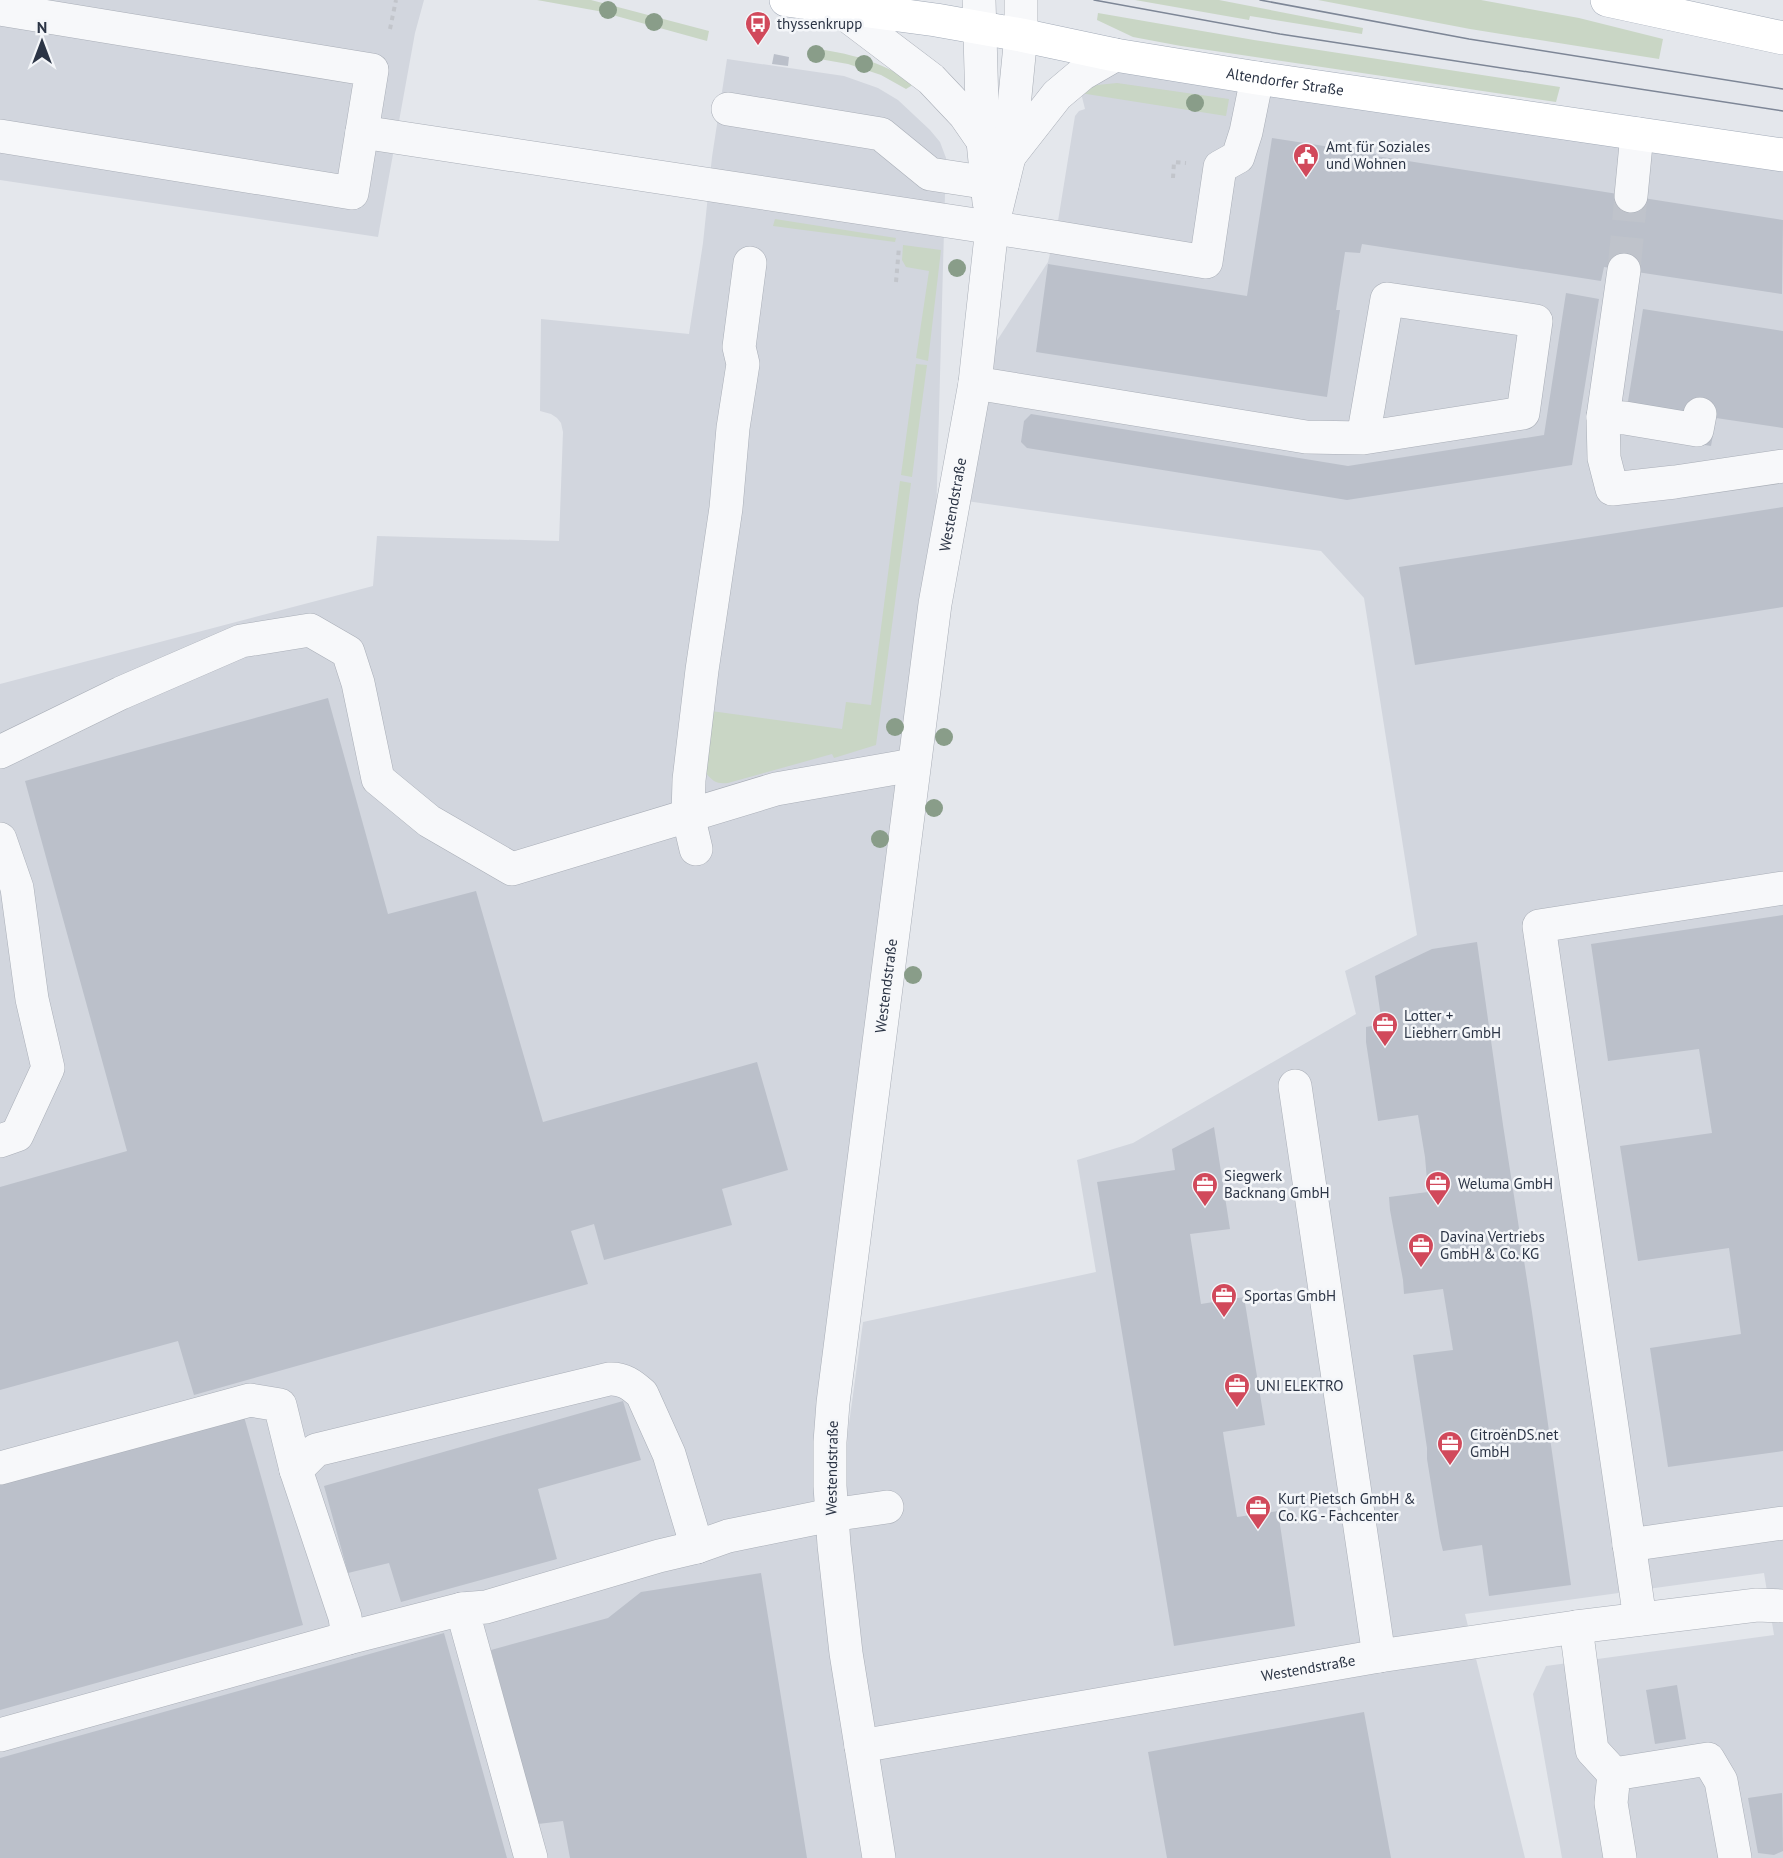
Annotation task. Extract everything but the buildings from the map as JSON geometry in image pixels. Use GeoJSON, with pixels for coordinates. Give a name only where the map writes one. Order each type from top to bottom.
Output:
{"type":"FeatureCollection","features":[{"type":"Feature","properties":{"kind":"main road","name":"Altendorfer Straße"},"geometry":{"type":"LineString","coordinates":[[786,0],[918,17],[980,14],[1021,35],[1115,55],[1257,78],[1783,154]]}},
{"type":"Feature","properties":{"kind":"main road"},"geometry":{"type":"LineString","coordinates":[[1607,0],[1783,38]]}},
{"type":"Feature","properties":{"kind":"street","name":"Westendstraße"},"geometry":{"type":"LineString","coordinates":[[879,1858],[845,1643],[831,1515],[830,1442],[833,1403],[934,604],[975,383],[992,227],[996,166],[1021,35],[1021,0]]}},
{"type":"Feature","properties":{"kind":"street"},"geometry":{"type":"LineString","coordinates":[[728,109],[881,134],[930,174],[996,166],[965,115],[931,79],[836,7]]}},
{"type":"Feature","properties":{"kind":"street"},"geometry":{"type":"LineString","coordinates":[[0,9],[372,70],[352,193],[0,136]]}},
{"type":"Feature","properties":{"kind":"street","name":"Westendstraße"},"geometry":{"type":"LineString","coordinates":[[980,14],[996,166]]}},
{"type":"Feature","properties":{"kind":"street","name":"Westendstraße"},"geometry":{"type":"LineString","coordinates":[[996,166],[1056,94],[1082,74],[1115,55]]}},
{"type":"Feature","properties":{"kind":"street"},"geometry":{"type":"LineString","coordinates":[[362,132],[992,227],[1206,262],[1220,167],[1238,157],[1246,132],[1257,78]]}},
{"type":"Feature","properties":{"kind":"street"},"geometry":{"type":"LineString","coordinates":[[1631,196],[1636,134]]}},
{"type":"Feature","properties":{"kind":"street"},"geometry":{"type":"LineString","coordinates":[[696,849],[688,815],[689,780],[743,364],[740,346],[750,263]]}},
{"type":"Feature","properties":{"kind":"street"},"geometry":{"type":"LineString","coordinates":[[1624,270],[1603,417],[1604,458],[1612,489],[1783,466]]}},
{"type":"Feature","properties":{"kind":"street"},"geometry":{"type":"LineString","coordinates":[[975,383],[1306,437],[1363,438],[1523,413],[1536,321],[1387,299],[1363,438]]}},
{"type":"Feature","properties":{"kind":"street"},"geometry":{"type":"LineString","coordinates":[[1603,417],[1625,418],[1697,430],[1700,414]]}},
{"type":"Feature","properties":{"kind":"street"},"geometry":{"type":"LineString","coordinates":[[0,752],[121,693],[241,641],[309,630],[348,652],[358,683],[378,779],[429,821],[512,869],[776,789],[913,765]]}},
{"type":"Feature","properties":{"kind":"street"},"geometry":{"type":"LineString","coordinates":[[0,839],[17,888],[32,999],[48,1068],[17,1135],[0,1141]]}},
{"type":"Feature","properties":{"kind":"street"},"geometry":{"type":"LineString","coordinates":[[1640,1619],[1539,926],[1783,888]]}},
{"type":"Feature","properties":{"kind":"street"},"geometry":{"type":"LineString","coordinates":[[1295,1086],[1379,1656]]}},
{"type":"Feature","properties":{"kind":"street"},"geometry":{"type":"LineString","coordinates":[[296,1470],[316,1450],[617,1378],[635,1387],[642,1394],[669,1454],[697,1547]]}},
{"type":"Feature","properties":{"kind":"street"},"geometry":{"type":"LineString","coordinates":[[0,1468],[250,1400],[280,1405],[296,1470],[345,1617],[348,1638]]}},
{"type":"Feature","properties":{"kind":"street"},"geometry":{"type":"LineString","coordinates":[[0,1735],[348,1638],[462,1609],[486,1607],[697,1547],[728,1536],[831,1515],[887,1507]]}},
{"type":"Feature","properties":{"kind":"street"},"geometry":{"type":"LineString","coordinates":[[1629,1545],[1783,1522]]}},
{"type":"Feature","properties":{"kind":"street","name":"Westendstraße"},"geometry":{"type":"LineString","coordinates":[[861,1746],[1379,1656],[1576,1627],[1770,1606]]}},
{"type":"Feature","properties":{"kind":"street"},"geometry":{"type":"LineString","coordinates":[[462,1609],[531,1858]]}},
{"type":"Feature","properties":{"kind":"street"},"geometry":{"type":"LineString","coordinates":[[1576,1627],[1592,1750],[1614,1774],[1611,1803],[1620,1858]]}},
{"type":"Feature","properties":{"kind":"street"},"geometry":{"type":"LineString","coordinates":[[1614,1774],[1708,1759],[1721,1781],[1735,1858]]}},
{"type":"Feature","properties":{"kind":"path"},"geometry":{"type":"LineString","coordinates":[[390,28],[396,0]]}},
{"type":"Feature","properties":{"kind":"shaded area"},"geometry":{"type":"Polygon","coordinates":[[[0,0],[424,0],[415,33],[378,237],[0,180],[0,0]]]}},
{"type":"Feature","properties":{"kind":"shaded area"},"geometry":{"type":"Polygon","coordinates":[[[1103,58],[1783,168],[1783,1858],[1562,1858],[1533,1694],[1546,1666],[1774,1635],[1764,1573],[1465,1614],[1525,1858],[892,1858],[870,1742],[844,1488],[848,1431],[863,1322],[1096,1272],[1077,1160],[1133,1143],[1356,1014],[1345,971],[1417,935],[1364,598],[1321,551],[959,500],[978,370],[1048,262],[1058,221],[1075,116],[1079,111],[1085,109],[1080,89],[1103,58]]]}},
{"type":"Feature","properties":{"kind":"shaded area"},"geometry":{"type":"Polygon","coordinates":[[[727,59],[844,76],[878,88],[898,100],[930,130],[940,142],[946,158],[933,630],[837,1428],[879,1858],[0,1858],[0,684],[373,586],[377,536],[559,541],[563,432],[557,418],[540,411],[541,319],[689,334],[727,59]]]}},
{"type":"Feature","properties":{"kind":"green space"},"geometry":{"type":"Polygon","coordinates":[[[537,0],[591,0],[709,31],[707,41],[598,11],[537,0]]]}},
{"type":"Feature","properties":{"kind":"green space"},"geometry":{"type":"Polygon","coordinates":[[[1135,0],[1219,0],[1363,28],[1362,34],[1250,16],[1249,20],[1135,0]]]}},
{"type":"Feature","properties":{"kind":"green space"},"geometry":{"type":"Polygon","coordinates":[[[1318,0],[1481,0],[1579,18],[1663,39],[1659,59],[1470,29],[1318,0]]]}},
{"type":"Feature","properties":{"kind":"green space"},"geometry":{"type":"Polygon","coordinates":[[[1098,13],[1254,40],[1560,87],[1556,102],[1181,46],[1133,37],[1097,20],[1098,13]]]}},
{"type":"Feature","properties":{"kind":"green space"},"geometry":{"type":"Polygon","coordinates":[[[810,48],[863,59],[913,82],[906,89],[881,75],[848,64],[808,57],[810,48]]]}},
{"type":"Feature","properties":{"kind":"green space"},"geometry":{"type":"Polygon","coordinates":[[[1117,83],[1229,99],[1226,116],[1080,93],[1097,85],[1117,83]]]}},
{"type":"Feature","properties":{"kind":"green space"},"geometry":{"type":"Polygon","coordinates":[[[775,219],[896,238],[895,242],[773,226],[775,219]]]}},
{"type":"Feature","properties":{"kind":"green space"},"geometry":{"type":"Polygon","coordinates":[[[903,245],[941,250],[928,361],[916,358],[929,271],[906,267],[902,260],[903,245]]]}},
{"type":"Feature","properties":{"kind":"green space"},"geometry":{"type":"Polygon","coordinates":[[[916,364],[927,365],[912,477],[901,475],[916,364]]]}},
{"type":"Feature","properties":{"kind":"green space"},"geometry":{"type":"Polygon","coordinates":[[[900,481],[911,483],[876,745],[834,758],[832,754],[728,783],[718,783],[713,780],[706,773],[711,711],[842,729],[846,702],[871,705],[900,481]]]}},
{"type":"Feature","properties":{"kind":"tunnel"},"geometry":{"type":"LineString","coordinates":[[1624,270],[1631,196]]}},
{"type":"Feature","properties":{"kind":"tram line"},"geometry":{"type":"LineString","coordinates":[[1094,0],[1280,34],[1783,111]]}},
{"type":"Feature","properties":{"kind":"tram line"},"geometry":{"type":"LineString","coordinates":[[1260,0],[1469,39],[1783,89]]}},
{"type":"Feature","properties":{"kind":"place","name":"thyssenkrupp"},"geometry":{"type":"Point","coordinates":[758,47]}},
{"type":"Feature","properties":{"kind":"place","name":"Amt für Soziales und Wohnen"},"geometry":{"type":"Point","coordinates":[1306,179]}},
{"type":"Feature","properties":{"kind":"place","name":"Lotter + Liebherr GmbH"},"geometry":{"type":"Point","coordinates":[1385,1048]}},
{"type":"Feature","properties":{"kind":"place","name":"Weluma GmbH"},"geometry":{"type":"Point","coordinates":[1438,1207]}},
{"type":"Feature","properties":{"kind":"place","name":"Siegwerk Backnang GmbH"},"geometry":{"type":"Point","coordinates":[1205,1208]}},
{"type":"Feature","properties":{"kind":"place","name":"Davina Vertriebs GmbH & Co. KG"},"geometry":{"type":"Point","coordinates":[1421,1269]}},
{"type":"Feature","properties":{"kind":"place","name":"Sportas GmbH"},"geometry":{"type":"Point","coordinates":[1224,1319]}},
{"type":"Feature","properties":{"kind":"place","name":"UNI ELEKTRO"},"geometry":{"type":"Point","coordinates":[1237,1409]}},
{"type":"Feature","properties":{"kind":"place","name":"CitroënDS.net GmbH"},"geometry":{"type":"Point","coordinates":[1450,1467]}},
{"type":"Feature","properties":{"kind":"place","name":"Kurt Pietsch GmbH & Co. KG - Fachcenter"},"geometry":{"type":"Point","coordinates":[1258,1531]}}]}
